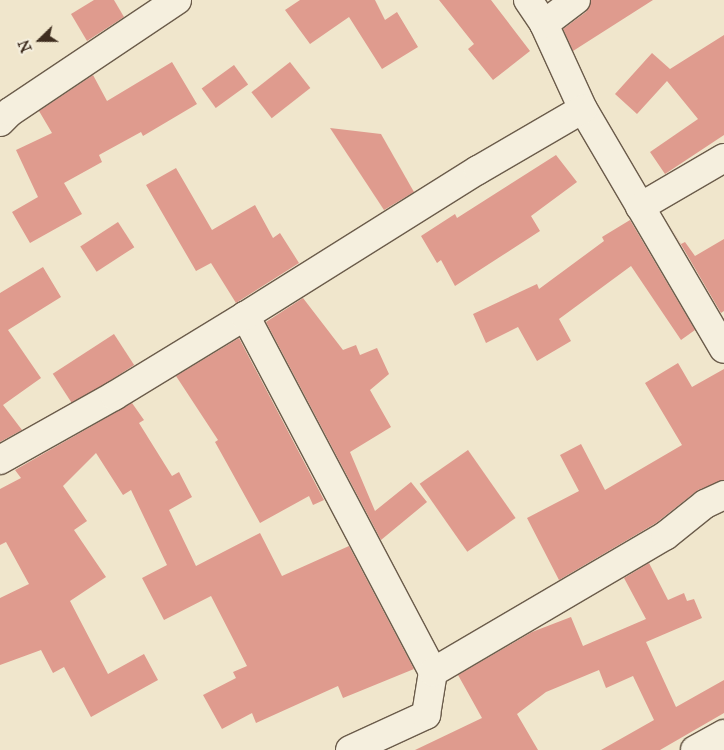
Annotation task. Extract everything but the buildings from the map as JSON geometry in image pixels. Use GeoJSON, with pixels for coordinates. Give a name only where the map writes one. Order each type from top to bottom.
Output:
{"type":"FeatureCollection","features":[{"type":"Feature","properties":{"kind":"street"},"geometry":{"type":"LineString","coordinates":[[0,122],[10,112],[177,0]]}},
{"type":"Feature","properties":{"kind":"street"},"geometry":{"type":"LineString","coordinates":[[528,0],[544,24],[583,109],[724,349]]}},
{"type":"Feature","properties":{"kind":"street"},"geometry":{"type":"LineString","coordinates":[[544,24],[576,0]]}},
{"type":"Feature","properties":{"kind":"street"},"geometry":{"type":"LineString","coordinates":[[0,460],[114,396],[469,175],[583,109]]}},
{"type":"Feature","properties":{"kind":"street"},"geometry":{"type":"LineString","coordinates":[[640,207],[724,158]]}},
{"type":"Feature","properties":{"kind":"street"},"geometry":{"type":"LineString","coordinates":[[245,316],[434,672],[426,716],[350,750]]}},
{"type":"Feature","properties":{"kind":"street"},"geometry":{"type":"LineString","coordinates":[[434,672],[665,536],[705,504],[724,495]]}},
{"type":"Feature","properties":{"kind":"street"},"geometry":{"type":"LineString","coordinates":[[695,750],[724,734]]}}]}
